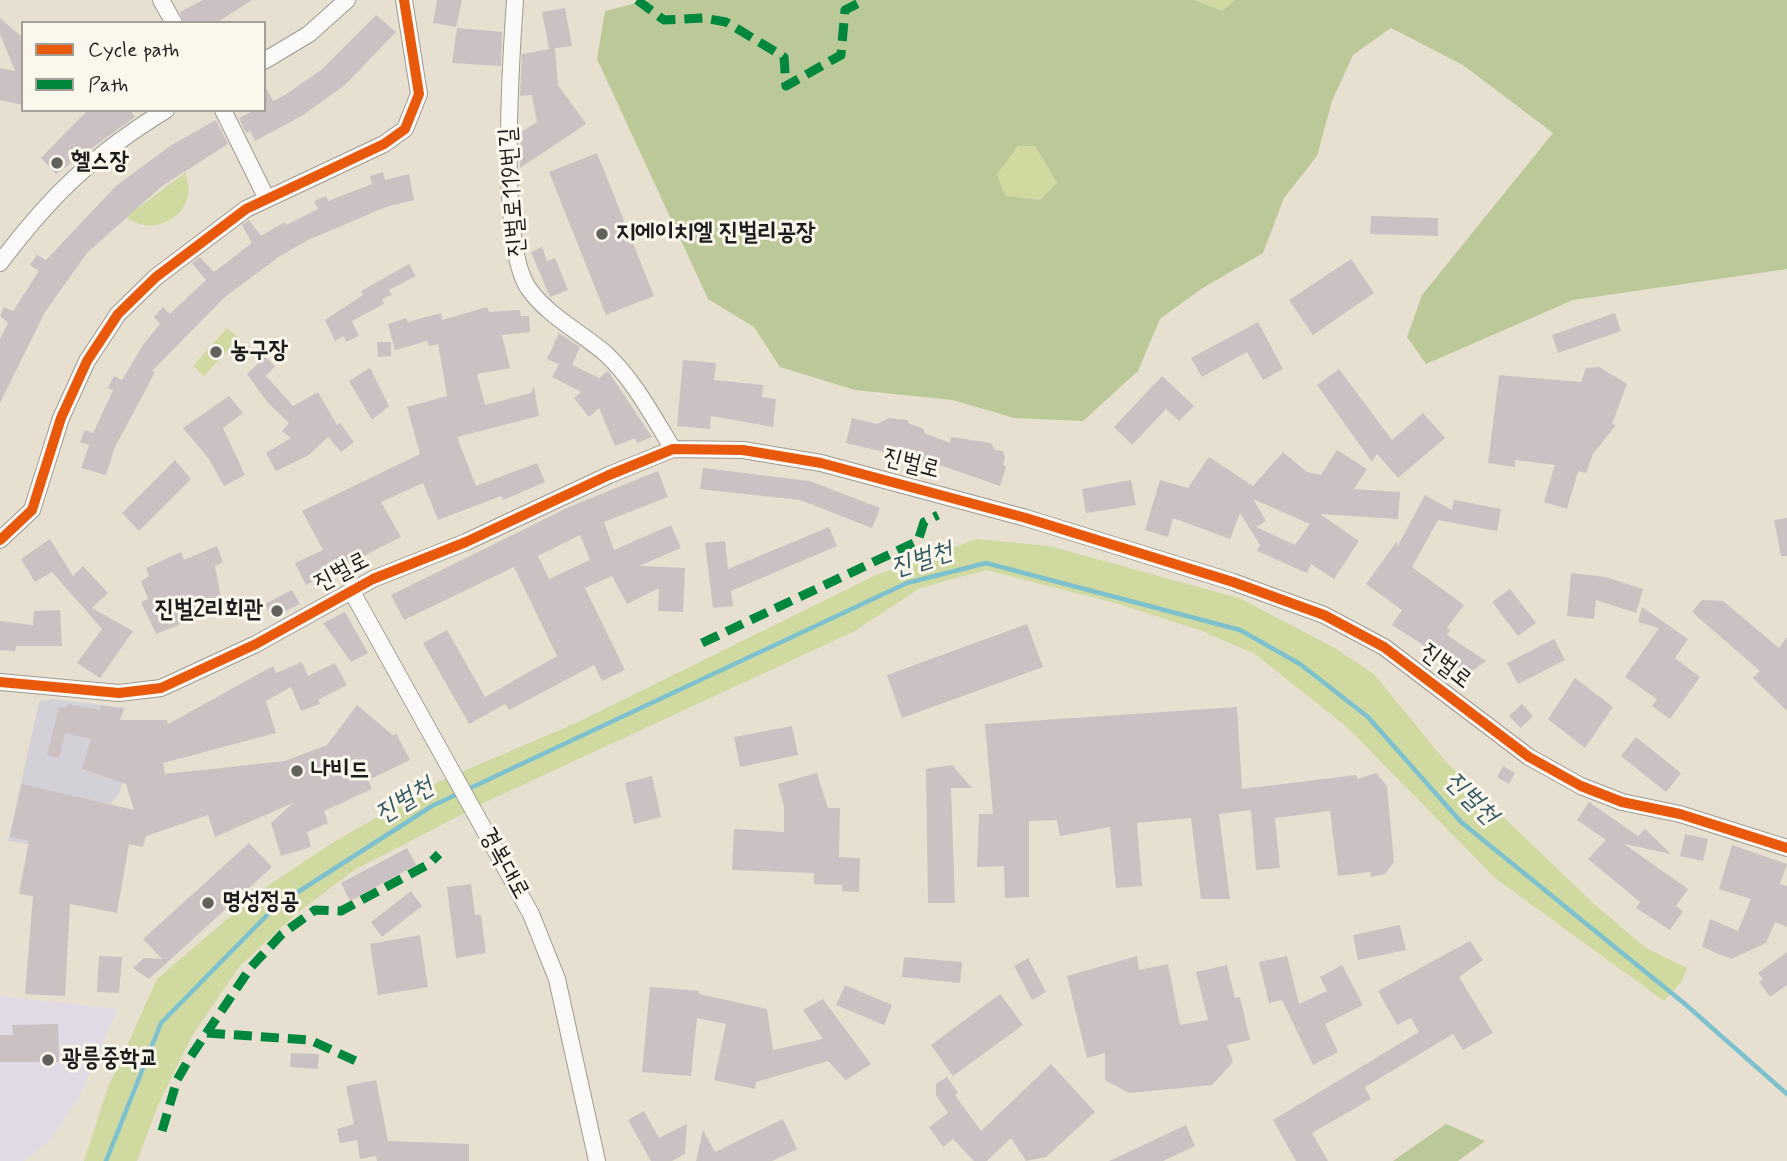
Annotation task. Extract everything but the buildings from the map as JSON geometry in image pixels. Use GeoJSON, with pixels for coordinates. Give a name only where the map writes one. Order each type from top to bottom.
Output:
{"type":"FeatureCollection","features":[{"type":"Feature","properties":{"kind":"street"},"geometry":{"type":"LineString","coordinates":[[161,0],[173,21]]}},
{"type":"Feature","properties":{"kind":"street"},"geometry":{"type":"LineString","coordinates":[[266,60],[309,34],[347,0]]}},
{"type":"Feature","properties":{"kind":"street"},"geometry":{"type":"LineString","coordinates":[[0,540],[32,510],[61,418],[87,362],[118,314],[193,247],[266,197],[384,144],[405,129],[419,94],[404,0]]}},
{"type":"Feature","properties":{"kind":"street","name":"진벌로119번길"},"geometry":{"type":"LineString","coordinates":[[515,0],[509,80],[509,163],[520,270],[528,288],[542,303],[608,356],[632,384],[673,449]]}},
{"type":"Feature","properties":{"kind":"street"},"geometry":{"type":"LineString","coordinates":[[0,263],[34,218],[67,182],[103,152],[163,112]]}},
{"type":"Feature","properties":{"kind":"street"},"geometry":{"type":"LineString","coordinates":[[224,112],[266,197]]}},
{"type":"Feature","properties":{"kind":"street","name":"진벌로"},"geometry":{"type":"LineString","coordinates":[[0,682],[119,693],[161,688],[256,644],[351,590],[466,542],[609,475],[673,449],[743,450],[821,463],[1026,518],[1233,582],[1324,615],[1384,647],[1529,757],[1581,786],[1622,802],[1680,814],[1787,848]]}},
{"type":"Feature","properties":{"kind":"street","name":"경복대로"},"geometry":{"type":"LineString","coordinates":[[351,590],[531,914],[557,979],[597,1161]]}},
{"type":"Feature","properties":{"kind":"shaded area"},"geometry":{"type":"Polygon","coordinates":[[[53,699],[125,708],[111,747],[129,754],[120,792],[107,808],[89,853],[8,841],[39,702],[53,699]]]}},
{"type":"Feature","properties":{"kind":"shaded area","name":"광릉중학교"},"geometry":{"type":"Polygon","coordinates":[[[0,996],[118,1009],[81,1094],[50,1141],[24,1161],[0,1161],[0,996]]]}},
{"type":"Feature","properties":{"kind":"green space"},"geometry":{"type":"Polygon","coordinates":[[[648,0],[1195,0],[1222,11],[1235,0],[1787,0],[1787,269],[1573,300],[1426,364],[1407,337],[1422,295],[1553,133],[1463,65],[1391,28],[1353,55],[1332,101],[1317,156],[1284,198],[1263,253],[1201,289],[1160,319],[1138,371],[1083,421],[1014,418],[953,400],[855,390],[780,367],[754,327],[708,299],[597,59],[605,11],[648,0]],[[1018,146],[997,174],[1005,196],[1040,200],[1057,183],[1035,146],[1018,146]]]}},
{"type":"Feature","properties":{"kind":"green space"},"geometry":{"type":"Polygon","coordinates":[[[1195,0],[1235,0],[1222,11],[1195,0]]]}},
{"type":"Feature","properties":{"kind":"green space"},"geometry":{"type":"Polygon","coordinates":[[[1018,146],[1035,146],[1057,183],[1040,200],[1005,196],[996,174],[1018,146]]]}},
{"type":"Feature","properties":{"kind":"green space"},"geometry":{"type":"Polygon","coordinates":[[[185,173],[189,186],[187,199],[182,210],[173,218],[150,225],[138,224],[126,217],[185,173]]]}},
{"type":"Feature","properties":{"kind":"green space","name":"농구장"},"geometry":{"type":"Polygon","coordinates":[[[227,328],[239,338],[204,376],[193,366],[227,328]]]}},
{"type":"Feature","properties":{"kind":"green space"},"geometry":{"type":"Polygon","coordinates":[[[977,539],[1049,546],[1239,598],[1333,647],[1374,674],[1445,761],[1594,904],[1646,948],[1687,968],[1682,981],[1664,1001],[1495,878],[1347,727],[1255,654],[1202,631],[1119,604],[986,570],[920,588],[853,632],[492,799],[356,869],[297,913],[239,967],[192,1036],[158,1105],[137,1161],[84,1161],[107,1090],[157,979],[260,891],[332,843],[440,781],[576,723],[874,576],[977,539]]]}},
{"type":"Feature","properties":{"kind":"green space"},"geometry":{"type":"Polygon","coordinates":[[[1446,1124],[1485,1141],[1458,1161],[1393,1161],[1446,1124]]]}},
{"type":"Feature","properties":{"kind":"waterway","name":"진벌천"},"geometry":{"type":"LineString","coordinates":[[106,1161],[161,1023],[276,906],[432,806],[907,583],[986,563],[1240,630],[1300,664],[1368,717],[1461,822],[1685,1004],[1787,1094]]}},
{"type":"Feature","properties":{"kind":"marked path"},"geometry":{"type":"LineString","coordinates":[[637,0],[664,20],[703,18],[726,22],[784,57],[786,86],[841,55],[845,10],[865,0]]}},
{"type":"Feature","properties":{"kind":"marked path"},"geometry":{"type":"LineString","coordinates":[[702,643],[918,541],[924,522],[938,515]]}},
{"type":"Feature","properties":{"kind":"marked path"},"geometry":{"type":"LineString","coordinates":[[162,1131],[177,1080],[189,1059],[251,967],[282,934],[315,910],[341,911],[429,864],[439,854]]}},
{"type":"Feature","properties":{"kind":"marked path"},"geometry":{"type":"LineString","coordinates":[[207,1033],[310,1040],[358,1062]]}},
{"type":"Feature","properties":{"kind":"cycle path"},"geometry":{"type":"LineString","coordinates":[[0,540],[32,510],[61,418],[87,361],[118,314],[156,277],[246,209],[384,144],[405,129],[419,94],[404,0]]}},
{"type":"Feature","properties":{"kind":"cycle path"},"geometry":{"type":"LineString","coordinates":[[0,682],[119,693],[161,688],[256,644],[373,579],[466,542],[609,475],[673,449],[743,450],[821,463],[1026,518],[1233,582],[1324,615],[1384,647],[1529,757],[1581,786],[1622,802],[1680,814],[1787,848]]}},
{"type":"Feature","properties":{"kind":"place","name":"헬스장"},"geometry":{"type":"Point","coordinates":[57,163]}},
{"type":"Feature","properties":{"kind":"place","name":"지에이치엘 진벌리공장"},"geometry":{"type":"Point","coordinates":[602,234]}},
{"type":"Feature","properties":{"kind":"place","name":"농구장"},"geometry":{"type":"Point","coordinates":[216,352]}},
{"type":"Feature","properties":{"kind":"place","name":"진벌2리회관"},"geometry":{"type":"Point","coordinates":[277,611]}},
{"type":"Feature","properties":{"kind":"place","name":"나비드"},"geometry":{"type":"Point","coordinates":[297,771]}},
{"type":"Feature","properties":{"kind":"place","name":"명성정공"},"geometry":{"type":"Point","coordinates":[208,903]}},
{"type":"Feature","properties":{"kind":"place","name":"광릉중학교"},"geometry":{"type":"Point","coordinates":[48,1060]}}]}
